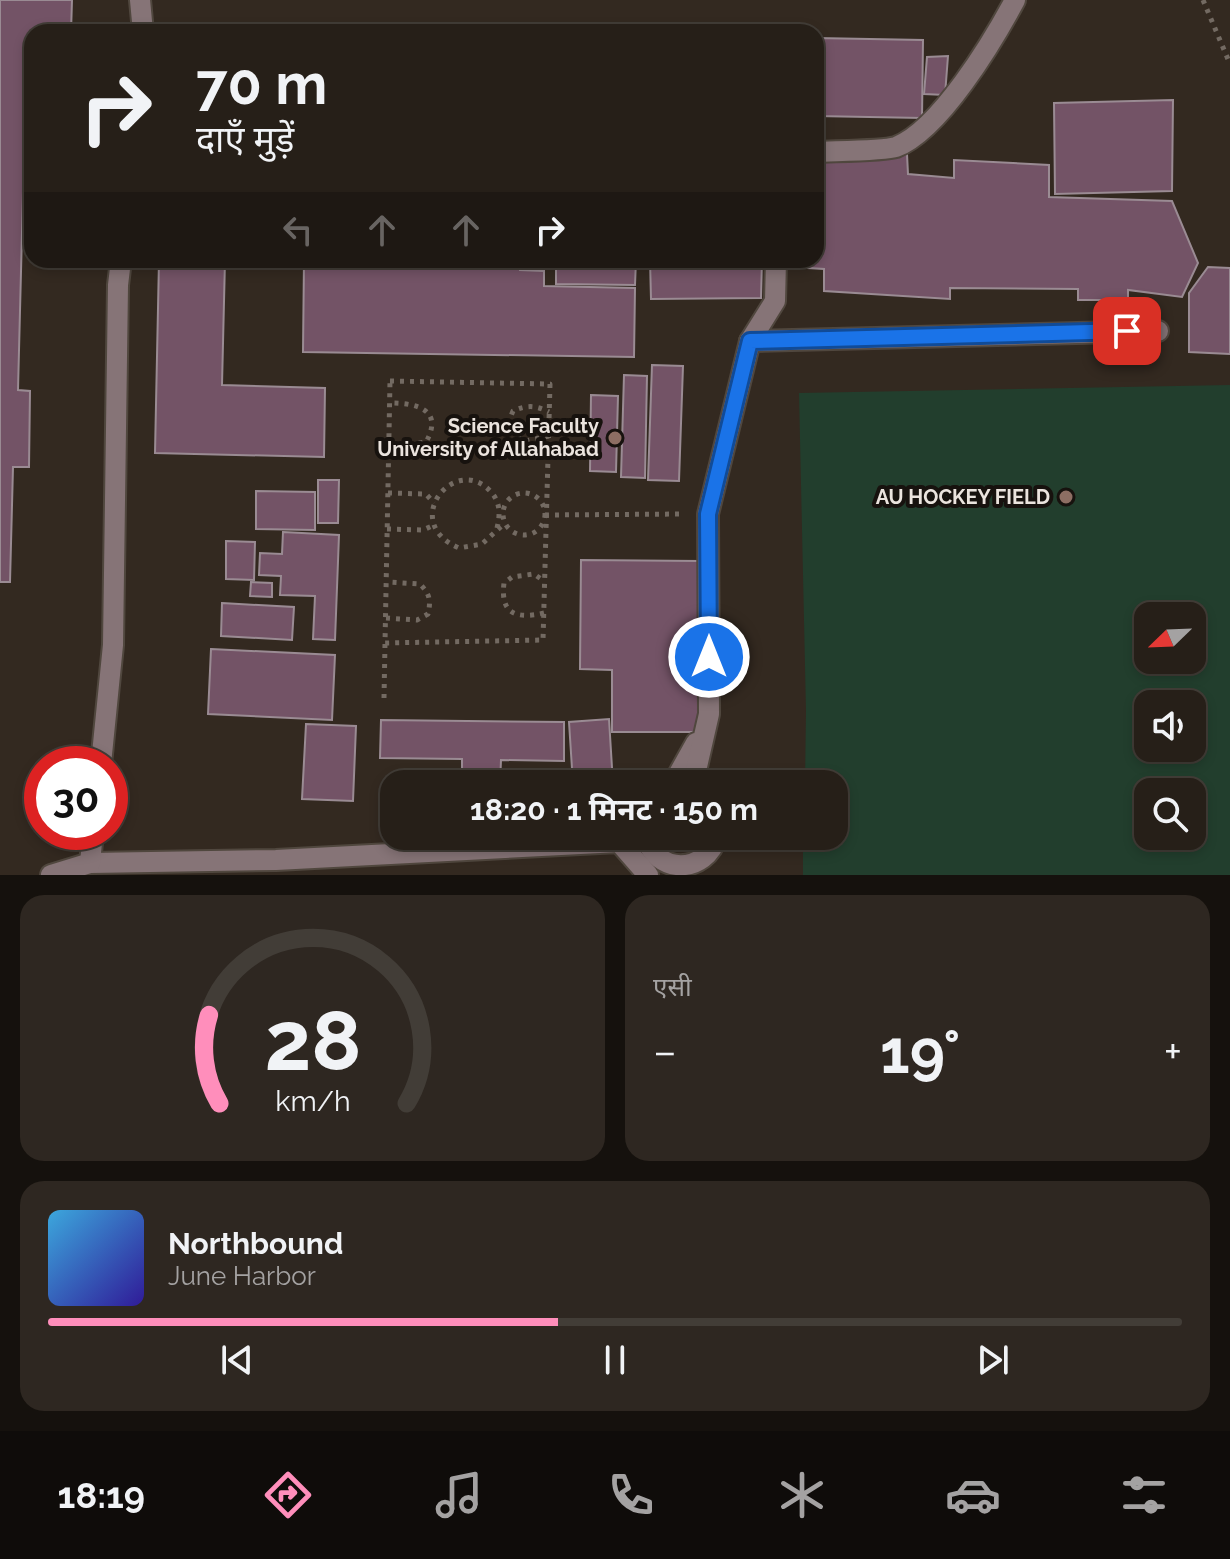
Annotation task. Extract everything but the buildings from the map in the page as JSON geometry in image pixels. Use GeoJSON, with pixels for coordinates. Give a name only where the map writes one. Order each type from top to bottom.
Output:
{"type":"FeatureCollection","features":[{"type":"Feature","properties":{"kind":"street"},"geometry":{"type":"LineString","coordinates":[[140,0],[144,24]]}},
{"type":"Feature","properties":{"kind":"street"},"geometry":{"type":"LineString","coordinates":[[824,152],[896,147],[936,119],[990,48],[1015,0]]}},
{"type":"Feature","properties":{"kind":"street"},"geometry":{"type":"LineString","coordinates":[[103,746],[113,645],[120,268]]}},
{"type":"Feature","properties":{"kind":"street"},"geometry":{"type":"LineString","coordinates":[[696,770],[709,714],[708,514],[750,341],[775,301],[776,268]]}},
{"type":"Feature","properties":{"kind":"street"},"geometry":{"type":"LineString","coordinates":[[750,341],[1158,331]]}},
{"type":"Feature","properties":{"kind":"street"},"geometry":{"type":"LineString","coordinates":[[680,770],[709,714]]}},
{"type":"Feature","properties":{"kind":"street"},"geometry":{"type":"LineString","coordinates":[[90,863],[91,850]]}},
{"type":"Feature","properties":{"kind":"street"},"geometry":{"type":"LineString","coordinates":[[51,875],[90,863],[276,860],[467,850]]}},
{"type":"Feature","properties":{"kind":"street"},"geometry":{"type":"LineString","coordinates":[[626,850],[648,875]]}},
{"type":"Feature","properties":{"kind":"street"},"geometry":{"type":"LineString","coordinates":[[652,850],[662,861],[673,866],[711,865]]}},
{"type":"Feature","properties":{"kind":"path"},"geometry":{"type":"LineString","coordinates":[[1203,0],[1230,64]]}},
{"type":"Feature","properties":{"kind":"path"},"geometry":{"type":"LineString","coordinates":[[384,698],[385,643],[387,582],[390,381],[550,384],[543,640],[385,643]]}},
{"type":"Feature","properties":{"kind":"path"},"geometry":{"type":"LineString","coordinates":[[389,448],[426,442],[432,431],[430,415],[418,405],[390,403]]}},
{"type":"Feature","properties":{"kind":"path"},"geometry":{"type":"LineString","coordinates":[[549,436],[525,441],[513,435],[508,423],[513,411],[523,407],[534,405],[550,413]]}},
{"type":"Feature","properties":{"kind":"path"},"geometry":{"type":"LineString","coordinates":[[505,523],[482,544],[459,548],[439,535],[432,513],[439,493],[457,481],[479,483],[506,502]]}},
{"type":"Feature","properties":{"kind":"path"},"geometry":{"type":"LineString","coordinates":[[388,493],[426,494],[434,503]]}},
{"type":"Feature","properties":{"kind":"path"},"geometry":{"type":"LineString","coordinates":[[517,494],[531,494],[542,502],[546,515],[540,528],[528,535],[515,533],[505,523],[506,502],[517,494]]}},
{"type":"Feature","properties":{"kind":"path"},"geometry":{"type":"LineString","coordinates":[[495,497],[500,518],[497,528]]}},
{"type":"Feature","properties":{"kind":"path"},"geometry":{"type":"LineString","coordinates":[[546,515],[708,514]]}},
{"type":"Feature","properties":{"kind":"path"},"geometry":{"type":"LineString","coordinates":[[387,529],[423,530],[434,525]]}},
{"type":"Feature","properties":{"kind":"path"},"geometry":{"type":"LineString","coordinates":[[544,613],[519,616],[507,609],[502,598],[504,583],[512,577],[534,574],[545,582]]}},
{"type":"Feature","properties":{"kind":"path"},"geometry":{"type":"LineString","coordinates":[[386,618],[417,620],[428,614],[431,602],[428,592],[420,584],[387,582]]}},
{"type":"Feature","properties":{"kind":"green space"},"geometry":{"type":"Polygon","coordinates":[[[1230,385],[1230,875],[803,875],[803,850],[848,850],[848,770],[805,770],[799,393],[1230,385]]]}},
{"type":"Feature","properties":{"kind":"place","name":"Science Faculty University of Allahabad"},"geometry":{"type":"Point","coordinates":[615,438]}},
{"type":"Feature","properties":{"kind":"place","name":"AU HOCKEY FIELD"},"geometry":{"type":"Point","coordinates":[1066,497]}},
{"type":"Feature","properties":{"kind":"route"},"geometry":{"type":"LineString","coordinates":[[709,657],[708,514],[750,341],[1127,331]]}}]}
